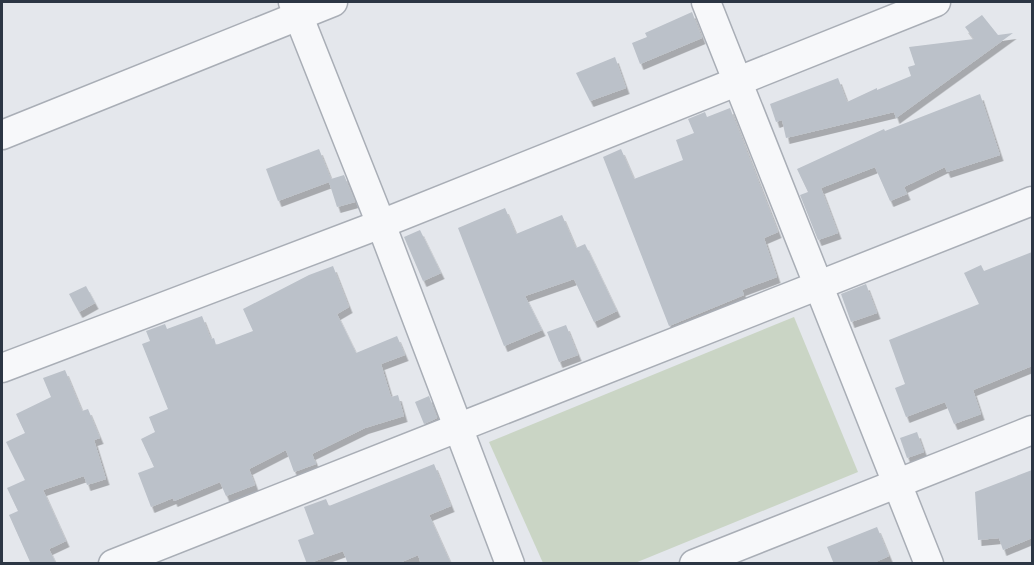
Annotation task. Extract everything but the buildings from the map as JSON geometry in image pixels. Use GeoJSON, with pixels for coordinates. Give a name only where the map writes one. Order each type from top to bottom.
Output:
{"type":"FeatureCollection","features":[{"type":"Feature","properties":{"kind":"street"},"geometry":{"type":"LineString","coordinates":[[2,135],[296,8],[333,2]]}},
{"type":"Feature","properties":{"kind":"street"},"geometry":{"type":"LineString","coordinates":[[706,2],[929,564]]}},
{"type":"Feature","properties":{"kind":"street"},"geometry":{"type":"LineString","coordinates":[[2,368],[381,224],[936,2]]}},
{"type":"Feature","properties":{"kind":"street"},"geometry":{"type":"LineString","coordinates":[[296,8],[460,428],[510,564]]}},
{"type":"Feature","properties":{"kind":"street"},"geometry":{"type":"LineString","coordinates":[[113,564],[1032,201]]}},
{"type":"Feature","properties":{"kind":"street"},"geometry":{"type":"LineString","coordinates":[[694,564],[1032,430]]}},
{"type":"Feature","properties":{"kind":"green space"},"geometry":{"type":"Polygon","coordinates":[[[794,317],[858,472],[635,563],[543,563],[489,442],[794,317]]]}}]}
